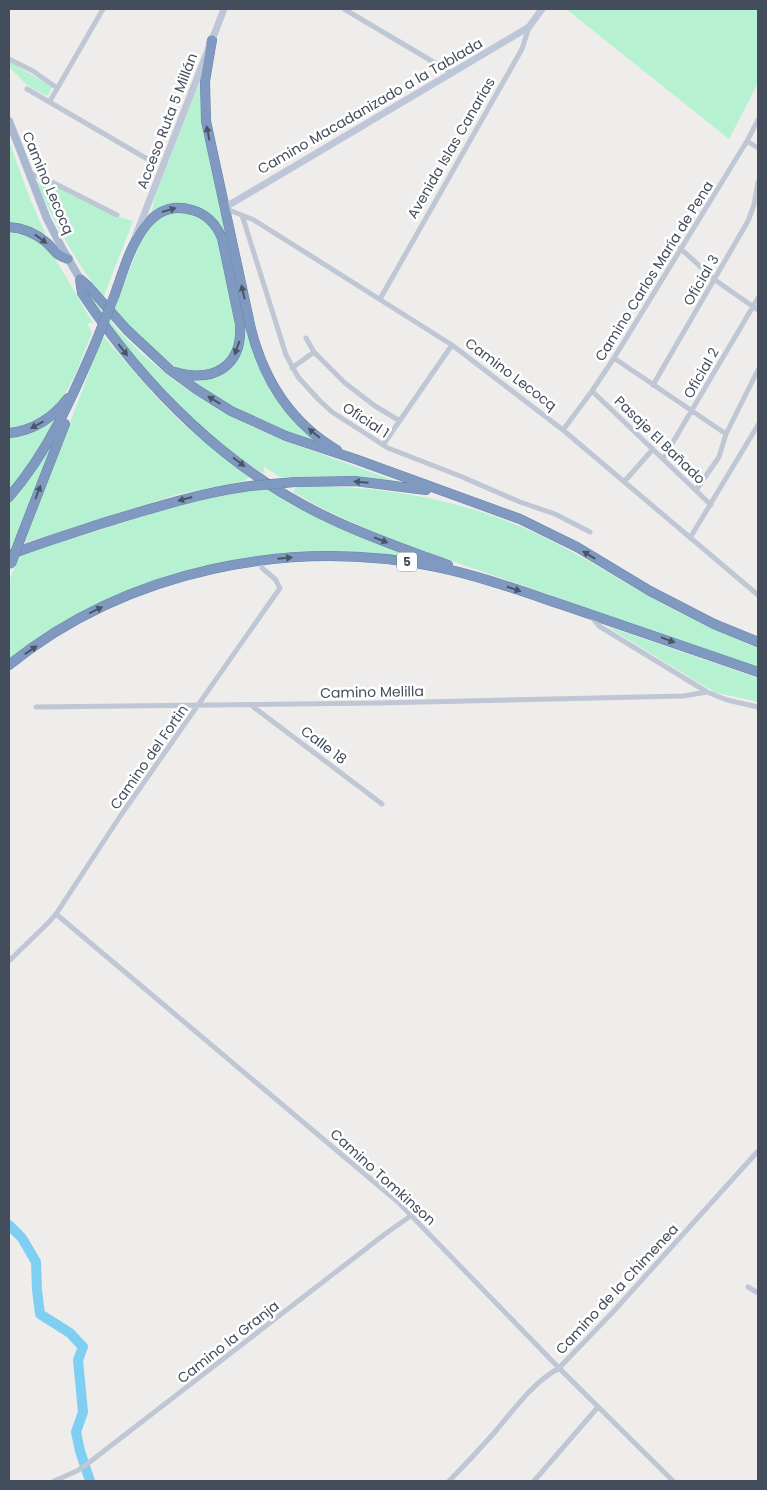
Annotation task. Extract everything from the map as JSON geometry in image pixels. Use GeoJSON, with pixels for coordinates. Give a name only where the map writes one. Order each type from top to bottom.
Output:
{"type":"FeatureCollection","features":[{"type":"Feature","properties":{"kind":"highway"},"geometry":{"type":"LineString","coordinates":[[212,40],[205,81],[204,107],[224,208],[255,344],[269,380],[282,400],[307,427],[333,447],[355,459]]}},
{"type":"Feature","properties":{"kind":"highway"},"geometry":{"type":"LineString","coordinates":[[9,497],[45,449],[58,425],[95,344],[134,242],[144,226],[163,211],[178,208],[192,209],[206,216],[218,228],[222,238],[240,324],[238,348],[230,363],[216,373],[194,376],[170,370]]}},
{"type":"Feature","properties":{"kind":"highway"},"geometry":{"type":"LineString","coordinates":[[9,227],[34,234],[47,243],[58,256],[68,259]]}},
{"type":"Feature","properties":{"kind":"highway"},"geometry":{"type":"LineString","coordinates":[[80,279],[127,330],[170,370],[211,399],[252,421],[286,436],[520,519],[556,536],[650,591],[714,624],[757,641]]}},
{"type":"Feature","properties":{"kind":"highway"},"geometry":{"type":"LineString","coordinates":[[80,279],[82,293],[130,359],[180,413],[235,459],[282,492],[330,519],[486,579]]}},
{"type":"Feature","properties":{"kind":"highway"},"geometry":{"type":"LineString","coordinates":[[9,433],[26,430],[41,423],[63,404],[80,379]]}},
{"type":"Feature","properties":{"kind":"highway"},"geometry":{"type":"LineString","coordinates":[[10,563],[76,397],[80,379]]}},
{"type":"Feature","properties":{"kind":"highway"},"geometry":{"type":"LineString","coordinates":[[10,563],[64,535],[163,505],[225,489],[295,482],[355,481],[430,491],[460,499]]}},
{"type":"Feature","properties":{"kind":"highway","name":"5"},"geometry":{"type":"LineString","coordinates":[[9,665],[84,616],[115,601],[176,578],[228,566],[261,561],[328,556],[379,559],[439,568],[486,579],[758,672]]}},
{"type":"Feature","properties":{"kind":"main road","name":"Camino Lecocq"},"geometry":{"type":"LineString","coordinates":[[9,121],[47,219],[80,279]]}},
{"type":"Feature","properties":{"kind":"street"},"geometry":{"type":"LineString","coordinates":[[50,101],[103,9]]}},
{"type":"Feature","properties":{"kind":"street","name":"Acceso Ruta 5 Millán"},"geometry":{"type":"LineString","coordinates":[[134,242],[224,9]]}},
{"type":"Feature","properties":{"kind":"street"},"geometry":{"type":"LineString","coordinates":[[344,9],[452,73]]}},
{"type":"Feature","properties":{"kind":"street","name":"Avenida Islas Canarias"},"geometry":{"type":"LineString","coordinates":[[380,298],[522,49],[529,27],[542,9]]}},
{"type":"Feature","properties":{"kind":"street","name":"Camino Macadanizado a la Tablada"},"geometry":{"type":"LineString","coordinates":[[224,208],[529,27]]}},
{"type":"Feature","properties":{"kind":"street"},"geometry":{"type":"LineString","coordinates":[[9,58],[33,71],[57,88]]}},
{"type":"Feature","properties":{"kind":"street"},"geometry":{"type":"LineString","coordinates":[[27,89],[149,160]]}},
{"type":"Feature","properties":{"kind":"street","name":"Camino Carlos María de Pena"},"geometry":{"type":"LineString","coordinates":[[563,430],[614,358],[758,120]]}},
{"type":"Feature","properties":{"kind":"street"},"geometry":{"type":"LineString","coordinates":[[747,141],[758,148]]}},
{"type":"Feature","properties":{"kind":"street"},"geometry":{"type":"LineString","coordinates":[[28,172],[50,181],[116,215]]}},
{"type":"Feature","properties":{"kind":"street","name":"Oficial 3"},"geometry":{"type":"LineString","coordinates":[[652,385],[748,221],[754,204],[758,182]]}},
{"type":"Feature","properties":{"kind":"street","name":"Camino Lecocq"},"geometry":{"type":"LineString","coordinates":[[224,208],[254,220],[452,345],[563,430],[758,595]]}},
{"type":"Feature","properties":{"kind":"street","name":"Oficial 1"},"geometry":{"type":"LineString","coordinates":[[242,215],[281,342],[292,368],[308,390],[332,412],[383,445],[520,502],[555,514],[590,532]]}},
{"type":"Feature","properties":{"kind":"street"},"geometry":{"type":"LineString","coordinates":[[680,248],[715,280],[756,308]]}},
{"type":"Feature","properties":{"kind":"street","name":"Oficial 2"},"geometry":{"type":"LineString","coordinates":[[663,459],[756,308],[758,298]]}},
{"type":"Feature","properties":{"kind":"street"},"geometry":{"type":"LineString","coordinates":[[306,338],[314,352],[351,389],[374,406],[400,421]]}},
{"type":"Feature","properties":{"kind":"street"},"geometry":{"type":"LineString","coordinates":[[383,445],[452,345]]}},
{"type":"Feature","properties":{"kind":"street"},"geometry":{"type":"LineString","coordinates":[[292,368],[314,352]]}},
{"type":"Feature","properties":{"kind":"street"},"geometry":{"type":"LineString","coordinates":[[614,358],[726,434]]}},
{"type":"Feature","properties":{"kind":"street"},"geometry":{"type":"LineString","coordinates":[[696,490],[719,457],[726,434],[758,370]]}},
{"type":"Feature","properties":{"kind":"street","name":"Pasaje El Bañado"},"geometry":{"type":"LineString","coordinates":[[592,391],[712,505]]}},
{"type":"Feature","properties":{"kind":"street"},"geometry":{"type":"LineString","coordinates":[[690,538],[712,505],[758,425]]}},
{"type":"Feature","properties":{"kind":"street"},"geometry":{"type":"LineString","coordinates":[[624,482],[653,449]]}},
{"type":"Feature","properties":{"kind":"street","name":"Camino del Fortin"},"geometry":{"type":"LineString","coordinates":[[9,961],[56,914],[122,815],[280,588],[275,580],[262,568],[261,561]]}},
{"type":"Feature","properties":{"kind":"street"},"geometry":{"type":"LineString","coordinates":[[589,614],[599,626],[707,692],[733,702],[758,707]]}},
{"type":"Feature","properties":{"kind":"street","name":"Camino Melilla"},"geometry":{"type":"LineString","coordinates":[[36,708],[683,696],[707,692]]}},
{"type":"Feature","properties":{"kind":"street","name":"Calle 18"},"geometry":{"type":"LineString","coordinates":[[251,705],[382,804]]}},
{"type":"Feature","properties":{"kind":"street","name":"Camino Tomkinson"},"geometry":{"type":"LineString","coordinates":[[56,914],[359,1168],[412,1215],[559,1368],[673,1481]]}},
{"type":"Feature","properties":{"kind":"street","name":"Camino de la Chimenea"},"geometry":{"type":"LineString","coordinates":[[449,1481],[495,1432],[528,1392],[548,1374],[559,1368],[612,1313],[758,1151]]}},
{"type":"Feature","properties":{"kind":"street","name":"Camino la Granja"},"geometry":{"type":"LineString","coordinates":[[54,1481],[77,1471],[91,1461],[412,1215]]}},
{"type":"Feature","properties":{"kind":"street"},"geometry":{"type":"LineString","coordinates":[[748,1287],[758,1294]]}},
{"type":"Feature","properties":{"kind":"street"},"geometry":{"type":"LineString","coordinates":[[534,1481],[598,1407]]}},
{"type":"Feature","properties":{"kind":"green space"},"geometry":{"type":"Polygon","coordinates":[[[566,9],[758,9],[758,83],[729,139],[566,9]]]}},
{"type":"Feature","properties":{"kind":"green space"},"geometry":{"type":"Polygon","coordinates":[[[9,61],[52,87],[49,94],[46,96],[27,85],[9,67],[9,61]]]}},
{"type":"Feature","properties":{"kind":"green space"},"geometry":{"type":"Polygon","coordinates":[[[201,78],[203,131],[252,349],[266,382],[282,407],[320,445],[289,434],[229,406],[188,379],[209,377],[226,370],[238,356],[244,336],[224,236],[194,206],[186,204],[171,205],[151,214],[156,194],[201,78]]]}},
{"type":"Feature","properties":{"kind":"green space"},"geometry":{"type":"Polygon","coordinates":[[[9,141],[30,199],[46,235],[35,229],[9,223],[9,141]]]}},
{"type":"Feature","properties":{"kind":"green space"},"geometry":{"type":"Polygon","coordinates":[[[42,179],[116,216],[133,221],[103,298],[75,256],[51,213],[37,183],[42,179]]]}},
{"type":"Feature","properties":{"kind":"green space"},"geometry":{"type":"Polygon","coordinates":[[[174,211],[197,214],[210,224],[220,243],[238,330],[233,355],[209,373],[179,370],[130,329],[113,311],[145,231],[160,216],[174,211]]]}},
{"type":"Feature","properties":{"kind":"green space"},"geometry":{"type":"Polygon","coordinates":[[[9,231],[33,236],[50,250],[93,323],[87,323],[92,333],[76,373],[61,399],[41,419],[9,430],[9,231]]]}},
{"type":"Feature","properties":{"kind":"green space"},"geometry":{"type":"Polygon","coordinates":[[[87,292],[93,295],[116,328],[141,353],[175,381],[203,400],[248,425],[280,439],[398,482],[338,476],[280,477],[263,466],[265,473],[261,472],[212,436],[189,415],[127,347],[89,300],[87,292]]]}},
{"type":"Feature","properties":{"kind":"green space"},"geometry":{"type":"Polygon","coordinates":[[[103,336],[158,399],[183,424],[249,477],[244,481],[179,494],[24,543],[103,336]]]}},
{"type":"Feature","properties":{"kind":"green space"},"geometry":{"type":"Polygon","coordinates":[[[59,415],[37,454],[9,492],[9,436],[59,415]]]}},
{"type":"Feature","properties":{"kind":"green space"},"geometry":{"type":"Polygon","coordinates":[[[63,418],[13,548],[9,549],[9,501],[63,418]]]}},
{"type":"Feature","properties":{"kind":"green space"},"geometry":{"type":"Polygon","coordinates":[[[297,486],[356,488],[414,495],[471,509],[526,529],[587,560],[673,609],[758,648],[758,668],[404,544],[306,500],[293,492],[297,486]]]}},
{"type":"Feature","properties":{"kind":"green space"},"geometry":{"type":"Polygon","coordinates":[[[268,489],[327,523],[415,559],[360,553],[306,553],[253,557],[202,568],[151,583],[102,603],[55,629],[9,660],[9,582],[19,555],[166,509],[238,492],[268,489]]]}},
{"type":"Feature","properties":{"kind":"green space"},"geometry":{"type":"Polygon","coordinates":[[[606,626],[758,678],[758,702],[714,692],[606,626]]]}},
{"type":"Feature","properties":{"kind":"waterway"},"geometry":{"type":"LineString","coordinates":[[9,1225],[22,1238],[36,1262],[40,1314],[70,1333],[83,1347],[78,1360],[83,1412],[76,1432],[90,1481]]}}]}
